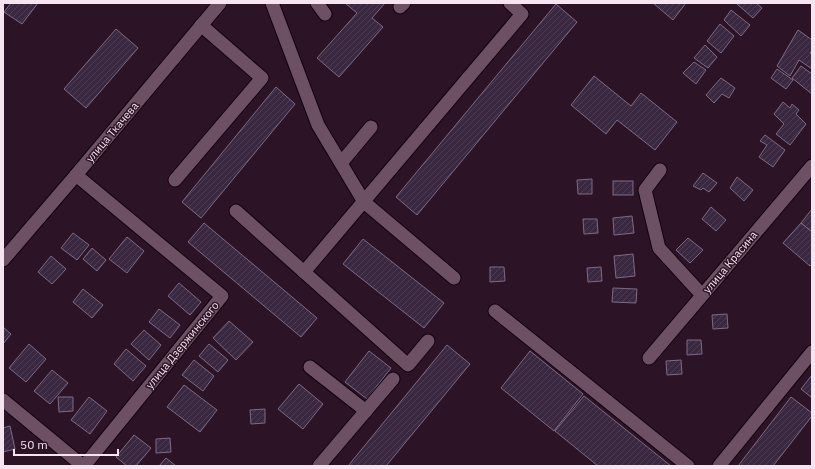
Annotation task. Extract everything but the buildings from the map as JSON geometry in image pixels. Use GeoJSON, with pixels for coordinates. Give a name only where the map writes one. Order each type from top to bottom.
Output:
{"type":"FeatureCollection","features":[{"type":"Feature","properties":{"kind":"street","name":"улица Ткачева"},"geometry":{"type":"LineString","coordinates":[[3,260],[220,3]]}},
{"type":"Feature","properties":{"kind":"street"},"geometry":{"type":"LineString","coordinates":[[272,3],[318,125],[364,202],[454,278]]}},
{"type":"Feature","properties":{"kind":"street"},"geometry":{"type":"LineString","coordinates":[[304,272],[522,14],[510,3]]}},
{"type":"Feature","properties":{"kind":"street"},"geometry":{"type":"LineString","coordinates":[[175,180],[262,78],[201,25]]}},
{"type":"Feature","properties":{"kind":"street"},"geometry":{"type":"LineString","coordinates":[[341,163],[371,127]]}},
{"type":"Feature","properties":{"kind":"street","name":"улица Красина"},"geometry":{"type":"LineString","coordinates":[[649,358],[812,166]]}},
{"type":"Feature","properties":{"kind":"street"},"geometry":{"type":"LineString","coordinates":[[660,170],[645,190],[659,248],[702,295]]}},
{"type":"Feature","properties":{"kind":"street","name":"улица Дзержинского"},"geometry":{"type":"LineString","coordinates":[[76,175],[222,296],[83,466]]}},
{"type":"Feature","properties":{"kind":"street"},"geometry":{"type":"LineString","coordinates":[[236,211],[408,364],[428,341]]}},
{"type":"Feature","properties":{"kind":"street"},"geometry":{"type":"LineString","coordinates":[[495,311],[688,466]]}},
{"type":"Feature","properties":{"kind":"street"},"geometry":{"type":"LineString","coordinates":[[719,466],[812,352]]}},
{"type":"Feature","properties":{"kind":"street"},"geometry":{"type":"LineString","coordinates":[[310,367],[366,411]]}},
{"type":"Feature","properties":{"kind":"street"},"geometry":{"type":"LineString","coordinates":[[319,466],[393,379]]}},
{"type":"Feature","properties":{"kind":"street"},"geometry":{"type":"LineString","coordinates":[[3,400],[83,466]]}}]}
